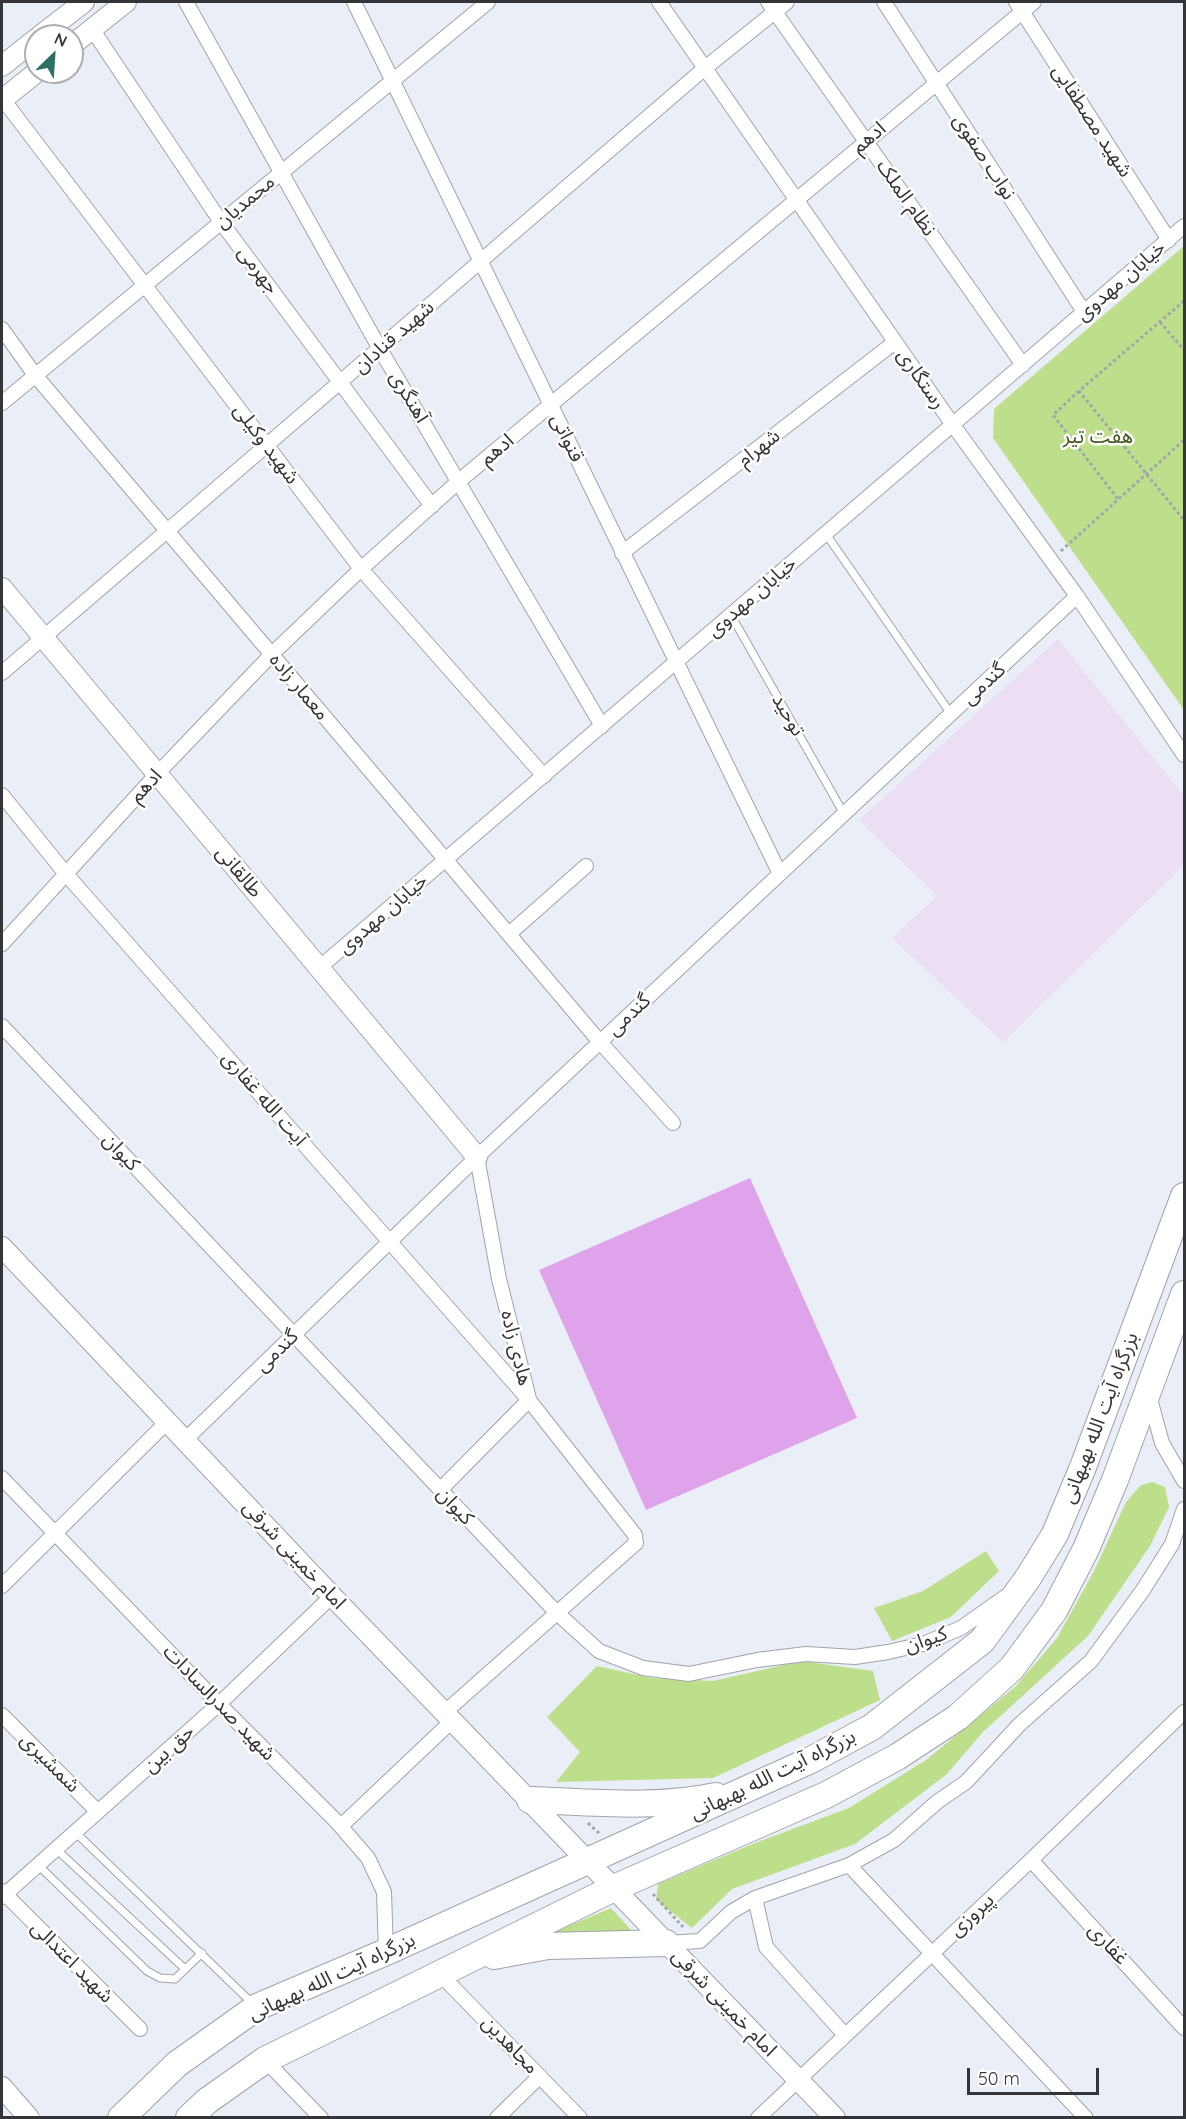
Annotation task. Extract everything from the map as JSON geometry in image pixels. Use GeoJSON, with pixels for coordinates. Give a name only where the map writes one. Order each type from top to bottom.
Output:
{"type":"FeatureCollection","features":[{"type":"Feature","properties":{"kind":"highway","name":"بزرگراه آیت الله بهبهانی"},"geometry":{"type":"LineString","coordinates":[[121,2118],[177,2064],[257,2007],[386,1952],[812,1760],[872,1727],[982,1641],[1028,1578],[1055,1534],[1083,1467],[1185,1196]]}},
{"type":"Feature","properties":{"kind":"highway","name":"بزرگراه آیت الله بهبهانی"},"geometry":{"type":"LineString","coordinates":[[189,2118],[207,2101],[265,2060],[614,1888],[826,1795],[897,1757],[958,1717],[1012,1668],[1054,1611],[1086,1548],[1185,1294]]}},
{"type":"Feature","properties":{"kind":"highway"},"geometry":{"type":"LineString","coordinates":[[530,1800],[649,1802],[703,1798],[754,1787]]}},
{"type":"Feature","properties":{"kind":"highway"},"geometry":{"type":"LineString","coordinates":[[464,1961],[548,1946],[666,1943]]}},
{"type":"Feature","properties":{"kind":"main road"},"geometry":{"type":"LineString","coordinates":[[84,35],[126,2]]}},
{"type":"Feature","properties":{"kind":"main road"},"geometry":{"type":"LineString","coordinates":[[54,24],[77,4]]}},
{"type":"Feature","properties":{"kind":"main road"},"geometry":{"type":"LineString","coordinates":[[2,66],[24,49]]}},
{"type":"Feature","properties":{"kind":"main road"},"geometry":{"type":"LineString","coordinates":[[2,99],[24,82]]}},
{"type":"Feature","properties":{"kind":"main road","name":"طالقانی"},"geometry":{"type":"LineString","coordinates":[[2,588],[477,1157]]}},
{"type":"Feature","properties":{"kind":"main road","name":"امام خمینی شرقی"},"geometry":{"type":"LineString","coordinates":[[2,1247],[332,1596],[835,2118]]}},
{"type":"Feature","properties":{"kind":"main road"},"geometry":{"type":"LineString","coordinates":[[2,2088],[29,2118]]}},
{"type":"Feature","properties":{"kind":"street","name":"آهنگری"},"geometry":{"type":"LineString","coordinates":[[186,2],[380,349],[602,726]]}},
{"type":"Feature","properties":{"kind":"street","name":"قنواتی"},"geometry":{"type":"LineString","coordinates":[[354,2],[780,874]]}},
{"type":"Feature","properties":{"kind":"street","name":"محمدیان"},"geometry":{"type":"LineString","coordinates":[[2,403],[488,2]]}},
{"type":"Feature","properties":{"kind":"street","name":"رستگاری"},"geometry":{"type":"LineString","coordinates":[[659,2],[953,425],[1077,596],[1185,755]]}},
{"type":"Feature","properties":{"kind":"street","name":"شهید قنادان"},"geometry":{"type":"LineString","coordinates":[[2,673],[705,68],[772,6],[787,2]]}},
{"type":"Feature","properties":{"kind":"street","name":"نواب صفوی"},"geometry":{"type":"LineString","coordinates":[[884,2],[1084,312]]}},
{"type":"Feature","properties":{"kind":"street","name":"ادهم"},"geometry":{"type":"LineString","coordinates":[[2,944],[157,774],[272,654],[362,569],[459,481],[935,83],[1019,6],[1034,2]]}},
{"type":"Feature","properties":{"kind":"street","name":"نظام الملک"},"geometry":{"type":"LineString","coordinates":[[772,6],[1023,365]]}},
{"type":"Feature","properties":{"kind":"street","name":"شهید مصطفایی"},"geometry":{"type":"LineString","coordinates":[[1019,6],[1169,240]]}},
{"type":"Feature","properties":{"kind":"street","name":"جهرمی"},"geometry":{"type":"LineString","coordinates":[[92,29],[221,222],[432,506]]}},
{"type":"Feature","properties":{"kind":"street","name":"شهید وکیلی"},"geometry":{"type":"LineString","coordinates":[[2,99],[362,569],[544,776]]}},
{"type":"Feature","properties":{"kind":"street","name":"خیابان مهدوی"},"geometry":{"type":"LineString","coordinates":[[319,968],[1185,226]]}},
{"type":"Feature","properties":{"kind":"street","name":"معمار زاده"},"geometry":{"type":"LineString","coordinates":[[2,329],[35,375],[600,1042],[673,1123]]}},
{"type":"Feature","properties":{"kind":"street","name":"شهرام"},"geometry":{"type":"LineString","coordinates":[[622,553],[896,342]]}},
{"type":"Feature","properties":{"kind":"street","name":"گندمی"},"geometry":{"type":"LineString","coordinates":[[186,1440],[477,1157],[1077,596]]}},
{"type":"Feature","properties":{"kind":"street","name":"آیت الله غفاری"},"geometry":{"type":"LineString","coordinates":[[2,795],[66,874],[529,1400]]}},
{"type":"Feature","properties":{"kind":"street"},"geometry":{"type":"LineString","coordinates":[[509,934],[586,866]]}},
{"type":"Feature","properties":{"kind":"street","name":"کیوان"},"geometry":{"type":"LineString","coordinates":[[2,1026],[555,1612],[599,1651],[643,1668],[689,1674],[757,1660],[806,1654],[855,1657],[888,1653],[923,1644],[961,1628],[1028,1578]]}},
{"type":"Feature","properties":{"kind":"street","name":"هادی زاده"},"geometry":{"type":"LineString","coordinates":[[477,1157],[499,1279],[529,1400],[635,1535],[636,1540],[636,1544],[555,1612]]}},
{"type":"Feature","properties":{"kind":"street"},"geometry":{"type":"LineString","coordinates":[[1148,1391],[1162,1443],[1185,1481]]}},
{"type":"Feature","properties":{"kind":"street"},"geometry":{"type":"LineString","coordinates":[[440,1490],[529,1400]]}},
{"type":"Feature","properties":{"kind":"street"},"geometry":{"type":"LineString","coordinates":[[2,1586],[168,1421]]}},
{"type":"Feature","properties":{"kind":"street","name":"شهید صدرالسادات"},"geometry":{"type":"LineString","coordinates":[[2,1478],[219,1704],[341,1826],[368,1858],[384,1892],[386,1952]]}},
{"type":"Feature","properties":{"kind":"street"},"geometry":{"type":"LineString","coordinates":[[666,1943],[700,1941],[731,1912],[755,1898],[849,1865],[894,1840],[937,1802],[966,1782],[1020,1724],[1091,1661],[1143,1590],[1172,1544],[1185,1509]]}},
{"type":"Feature","properties":{"kind":"street","name":"حق بین"},"geometry":{"type":"LineString","coordinates":[[2,1894],[219,1704],[332,1596]]}},
{"type":"Feature","properties":{"kind":"street"},"geometry":{"type":"LineString","coordinates":[[341,1826],[555,1612]]}},
{"type":"Feature","properties":{"kind":"street","name":"پیروزی"},"geometry":{"type":"LineString","coordinates":[[758,2118],[1185,1712]]}},
{"type":"Feature","properties":{"kind":"street","name":"شمشیری"},"geometry":{"type":"LineString","coordinates":[[2,1715],[98,1812]]}},
{"type":"Feature","properties":{"kind":"street","name":"غفاری"},"geometry":{"type":"LineString","coordinates":[[1031,1860],[1185,2028]]}},
{"type":"Feature","properties":{"kind":"street"},"geometry":{"type":"LineString","coordinates":[[849,1865],[1086,2118]]}},
{"type":"Feature","properties":{"kind":"street","name":"شهید اعتدالی"},"geometry":{"type":"LineString","coordinates":[[2,1894],[140,2029]]}},
{"type":"Feature","properties":{"kind":"street"},"geometry":{"type":"LineString","coordinates":[[755,1898],[766,1947],[844,2035]]}},
{"type":"Feature","properties":{"kind":"street","name":"مجاهدین"},"geometry":{"type":"LineString","coordinates":[[439,1973],[580,2118]]}},
{"type":"Feature","properties":{"kind":"street"},"geometry":{"type":"LineString","coordinates":[[265,2060],[321,2118]]}},
{"type":"Feature","properties":{"kind":"street"},"geometry":{"type":"LineString","coordinates":[[497,2118],[540,2076]]}},
{"type":"Feature","properties":{"kind":"lane"},"geometry":{"type":"LineString","coordinates":[[826,534],[951,714]]}},
{"type":"Feature","properties":{"kind":"lane","name":"توحید"},"geometry":{"type":"LineString","coordinates":[[731,615],[844,814]]}},
{"type":"Feature","properties":{"kind":"lane"},"geometry":{"type":"LineString","coordinates":[[75,1832],[257,2007]]}},
{"type":"Feature","properties":{"kind":"lane"},"geometry":{"type":"LineString","coordinates":[[55,1848],[185,1969]]}},
{"type":"Feature","properties":{"kind":"lane"},"geometry":{"type":"LineString","coordinates":[[37,1864],[147,1971],[160,1978],[175,1979],[202,1953]]}},
{"type":"Feature","properties":{"kind":"path"},"geometry":{"type":"LineString","coordinates":[[1118,499],[1053,415],[1185,301]]}},
{"type":"Feature","properties":{"kind":"path"},"geometry":{"type":"LineString","coordinates":[[1160,322],[1185,350]]}},
{"type":"Feature","properties":{"kind":"path"},"geometry":{"type":"LineString","coordinates":[[1079,391],[1185,520]]}},
{"type":"Feature","properties":{"kind":"path"},"geometry":{"type":"LineString","coordinates":[[1051,560],[1185,440]]}},
{"type":"Feature","properties":{"kind":"shaded area"},"geometry":{"type":"Polygon","coordinates":[[[1058,639],[1184,796],[1184,865],[1003,1042],[892,938],[937,896],[859,820],[1058,639]]]}},
{"type":"Feature","properties":{"kind":"green space","name":"هفت تیر"},"geometry":{"type":"Polygon","coordinates":[[[1184,246],[1184,710],[993,438],[994,409],[1184,246]]]}},
{"type":"Feature","properties":{"kind":"green space"},"geometry":{"type":"Polygon","coordinates":[[[1152,1482],[1165,1487],[1169,1507],[1150,1546],[1088,1636],[982,1733],[947,1774],[855,1844],[732,1889],[692,1928],[656,1900],[658,1884],[755,1843],[849,1808],[926,1760],[1016,1686],[1057,1638],[1094,1571],[1126,1502],[1141,1485],[1152,1482]]]}},
{"type":"Feature","properties":{"kind":"green space"},"geometry":{"type":"Polygon","coordinates":[[[986,1551],[999,1571],[951,1617],[892,1641],[874,1608],[923,1591],[986,1551]]]}},
{"type":"Feature","properties":{"kind":"green space"},"geometry":{"type":"Polygon","coordinates":[[[801,1661],[873,1671],[880,1700],[713,1778],[556,1782],[580,1752],[547,1717],[597,1666],[652,1678],[713,1681],[801,1661]]]}},
{"type":"Feature","properties":{"kind":"green space"},"geometry":{"type":"Polygon","coordinates":[[[611,1908],[633,1932],[552,1933],[611,1908]]]}},
{"type":"Feature","properties":{"kind":"building"},"geometry":{"type":"Polygon","coordinates":[[[750,1178],[857,1418],[646,1510],[539,1270],[750,1178]]]}}]}
